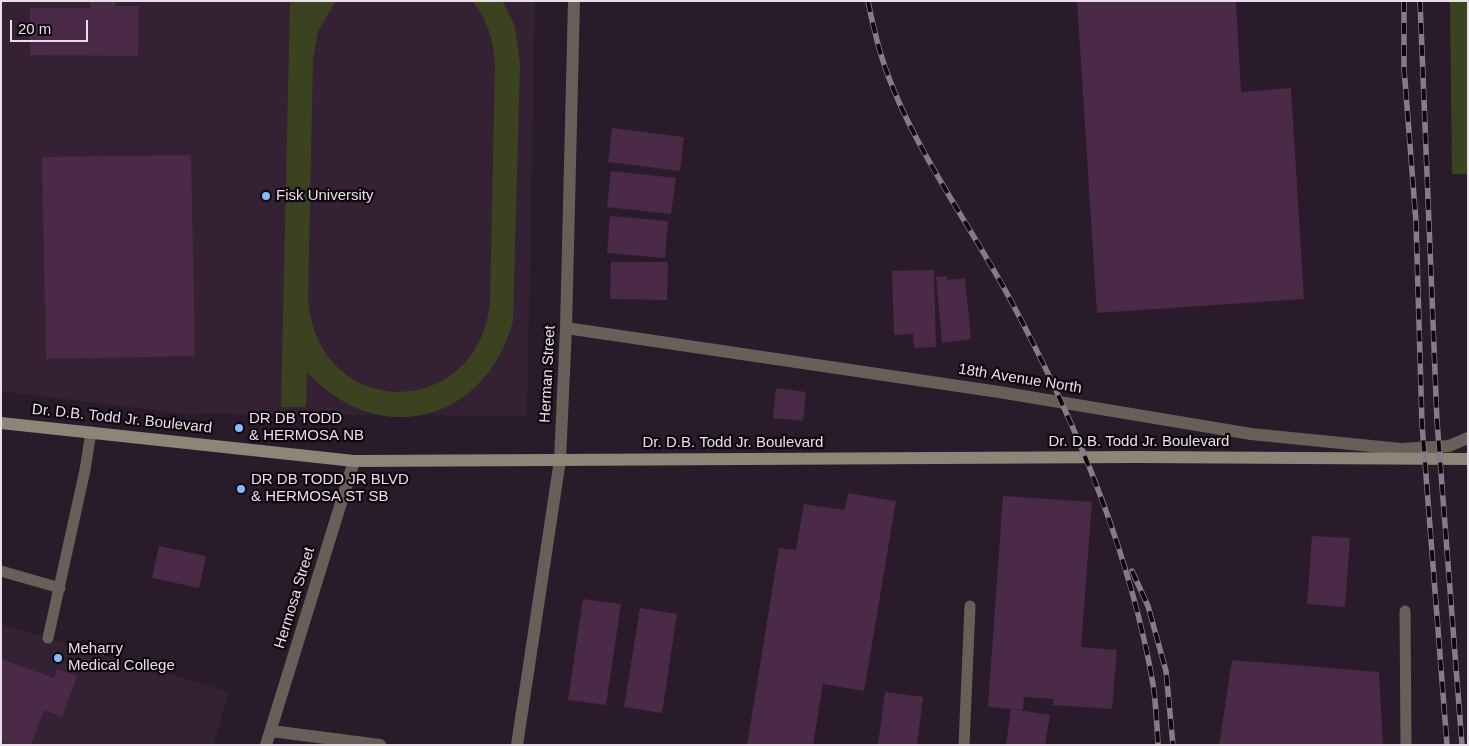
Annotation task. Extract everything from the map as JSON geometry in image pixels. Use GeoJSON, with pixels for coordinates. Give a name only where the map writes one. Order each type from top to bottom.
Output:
{"type":"FeatureCollection","features":[{"type":"Feature","properties":{"kind":"main road","name":"Dr. D.B. Todd Jr. Boulevard"},"geometry":{"type":"LineString","coordinates":[[1,423],[354,461],[1126,457],[1468,459]]}},
{"type":"Feature","properties":{"kind":"street","name":"Herman Street"},"geometry":{"type":"LineString","coordinates":[[517,745],[560,460],[566,328],[574,1]]}},
{"type":"Feature","properties":{"kind":"street","name":"18th Avenue North"},"geometry":{"type":"LineString","coordinates":[[566,328],[999,392],[1251,434],[1401,450],[1449,446],[1468,438]]}},
{"type":"Feature","properties":{"kind":"street","name":"Hermosa Street"},"geometry":{"type":"LineString","coordinates":[[266,745],[354,461]]}},
{"type":"Feature","properties":{"kind":"street"},"geometry":{"type":"LineString","coordinates":[[271,731],[380,745]]}},
{"type":"Feature","properties":{"kind":"lane"},"geometry":{"type":"LineString","coordinates":[[48,638],[60,588],[91,432]]}},
{"type":"Feature","properties":{"kind":"lane"},"geometry":{"type":"LineString","coordinates":[[1,571],[60,588]]}},
{"type":"Feature","properties":{"kind":"lane"},"geometry":{"type":"LineString","coordinates":[[964,745],[970,606]]}},
{"type":"Feature","properties":{"kind":"lane"},"geometry":{"type":"LineString","coordinates":[[1405,611],[1406,745]]}},
{"type":"Feature","properties":{"kind":"shaded area","name":"Fisk University"},"geometry":{"type":"Polygon","coordinates":[[[1,1],[535,1],[527,416],[185,414],[1,391],[1,1]]]}},
{"type":"Feature","properties":{"kind":"shaded area","name":"Meharry Medical College"},"geometry":{"type":"Polygon","coordinates":[[[1,624],[229,692],[214,745],[1,745],[1,624]]]}},
{"type":"Feature","properties":{"kind":"green space"},"geometry":{"type":"Polygon","coordinates":[[[290,1],[336,1],[318,31],[313,59],[308,299],[318,339],[338,368],[366,386],[398,392],[429,387],[457,370],[479,342],[490,303],[495,63],[489,30],[478,8],[472,1],[503,1],[515,27],[520,63],[513,321],[499,356],[479,383],[455,403],[426,414],[396,417],[365,411],[335,396],[307,372],[306,407],[281,407],[290,1]]]}},
{"type":"Feature","properties":{"kind":"green space"},"geometry":{"type":"Polygon","coordinates":[[[1450,1],[1468,1],[1468,174],[1452,174],[1450,1]]]}},
{"type":"Feature","properties":{"kind":"building"},"geometry":{"type":"Polygon","coordinates":[[[90,1],[115,1],[115,6],[139,6],[138,56],[30,55],[30,8],[90,8],[90,1]]]}},
{"type":"Feature","properties":{"kind":"building"},"geometry":{"type":"Polygon","coordinates":[[[1077,1],[1236,1],[1241,92],[1291,88],[1304,299],[1097,313],[1077,1]]]}},
{"type":"Feature","properties":{"kind":"building"},"geometry":{"type":"Polygon","coordinates":[[[612,128],[684,137],[680,171],[608,162],[612,128]]]}},
{"type":"Feature","properties":{"kind":"building"},"geometry":{"type":"Polygon","coordinates":[[[191,155],[195,356],[46,359],[42,157],[191,155]]]}},
{"type":"Feature","properties":{"kind":"building"},"geometry":{"type":"Polygon","coordinates":[[[611,171],[676,178],[671,214],[607,207],[611,171]]]}},
{"type":"Feature","properties":{"kind":"building"},"geometry":{"type":"Polygon","coordinates":[[[610,216],[668,221],[665,258],[607,253],[610,216]]]}},
{"type":"Feature","properties":{"kind":"building"},"geometry":{"type":"Polygon","coordinates":[[[611,262],[668,262],[667,300],[610,299],[611,262]]]}},
{"type":"Feature","properties":{"kind":"building"},"geometry":{"type":"Polygon","coordinates":[[[934,270],[936,347],[914,348],[913,334],[894,335],[892,271],[934,270]]]}},
{"type":"Feature","properties":{"kind":"building"},"geometry":{"type":"Polygon","coordinates":[[[947,276],[947,280],[965,278],[971,339],[942,343],[936,277],[947,276]]]}},
{"type":"Feature","properties":{"kind":"building"},"geometry":{"type":"Polygon","coordinates":[[[776,388],[806,392],[803,421],[773,418],[776,388]]]}},
{"type":"Feature","properties":{"kind":"building"},"geometry":{"type":"Polygon","coordinates":[[[848,493],[896,501],[864,691],[823,684],[813,745],[747,745],[779,548],[796,550],[804,504],[845,510],[848,493]]]}},
{"type":"Feature","properties":{"kind":"building"},"geometry":{"type":"Polygon","coordinates":[[[1003,496],[1092,502],[1081,647],[1117,650],[1112,709],[1053,705],[1054,699],[1024,697],[1023,710],[988,707],[1003,496]]]}},
{"type":"Feature","properties":{"kind":"building"},"geometry":{"type":"Polygon","coordinates":[[[1312,536],[1350,538],[1345,607],[1307,604],[1312,536]]]}},
{"type":"Feature","properties":{"kind":"building"},"geometry":{"type":"Polygon","coordinates":[[[159,546],[206,556],[199,588],[152,578],[159,546]]]}},
{"type":"Feature","properties":{"kind":"building"},"geometry":{"type":"Polygon","coordinates":[[[583,599],[621,604],[606,705],[568,700],[583,599]]]}},
{"type":"Feature","properties":{"kind":"building"},"geometry":{"type":"Polygon","coordinates":[[[640,608],[677,614],[662,713],[624,707],[640,608]]]}},
{"type":"Feature","properties":{"kind":"building"},"geometry":{"type":"Polygon","coordinates":[[[1,659],[54,678],[57,669],[77,676],[62,717],[44,710],[31,745],[9,745],[1,742],[1,659]]]}},
{"type":"Feature","properties":{"kind":"building"},"geometry":{"type":"Polygon","coordinates":[[[1232,660],[1379,672],[1383,745],[1219,745],[1232,660]]]}},
{"type":"Feature","properties":{"kind":"building"},"geometry":{"type":"Polygon","coordinates":[[[885,692],[923,697],[917,745],[878,745],[885,692]]]}},
{"type":"Feature","properties":{"kind":"building"},"geometry":{"type":"Polygon","coordinates":[[[1011,709],[1050,715],[1045,745],[1006,745],[1011,709]]]}},
{"type":"Feature","properties":{"kind":"railway"},"geometry":{"type":"LineString","coordinates":[[868,1],[879,48],[890,81],[904,113],[920,145],[1010,299],[1056,390],[1077,437],[1114,535],[1143,634],[1153,684],[1158,745]]}},
{"type":"Feature","properties":{"kind":"railway"},"geometry":{"type":"LineString","coordinates":[[1404,1],[1404,68],[1416,222],[1422,424],[1447,745]]}},
{"type":"Feature","properties":{"kind":"railway"},"geometry":{"type":"LineString","coordinates":[[1420,1],[1437,421],[1462,745]]}},
{"type":"Feature","properties":{"kind":"railway"},"geometry":{"type":"LineString","coordinates":[[1132,571],[1148,606],[1166,671],[1173,745]]}},
{"type":"Feature","properties":{"kind":"place","name":"Fisk University"},"geometry":{"type":"Point","coordinates":[266,196]}},
{"type":"Feature","properties":{"kind":"place","name":"DR DB TODD & HERMOSA NB"},"geometry":{"type":"Point","coordinates":[239,428]}},
{"type":"Feature","properties":{"kind":"place","name":"DR DB TODD JR BLVD & HERMOSA ST SB"},"geometry":{"type":"Point","coordinates":[241,489]}},
{"type":"Feature","properties":{"kind":"place","name":"Meharry Medical College"},"geometry":{"type":"Point","coordinates":[58,658]}}]}
